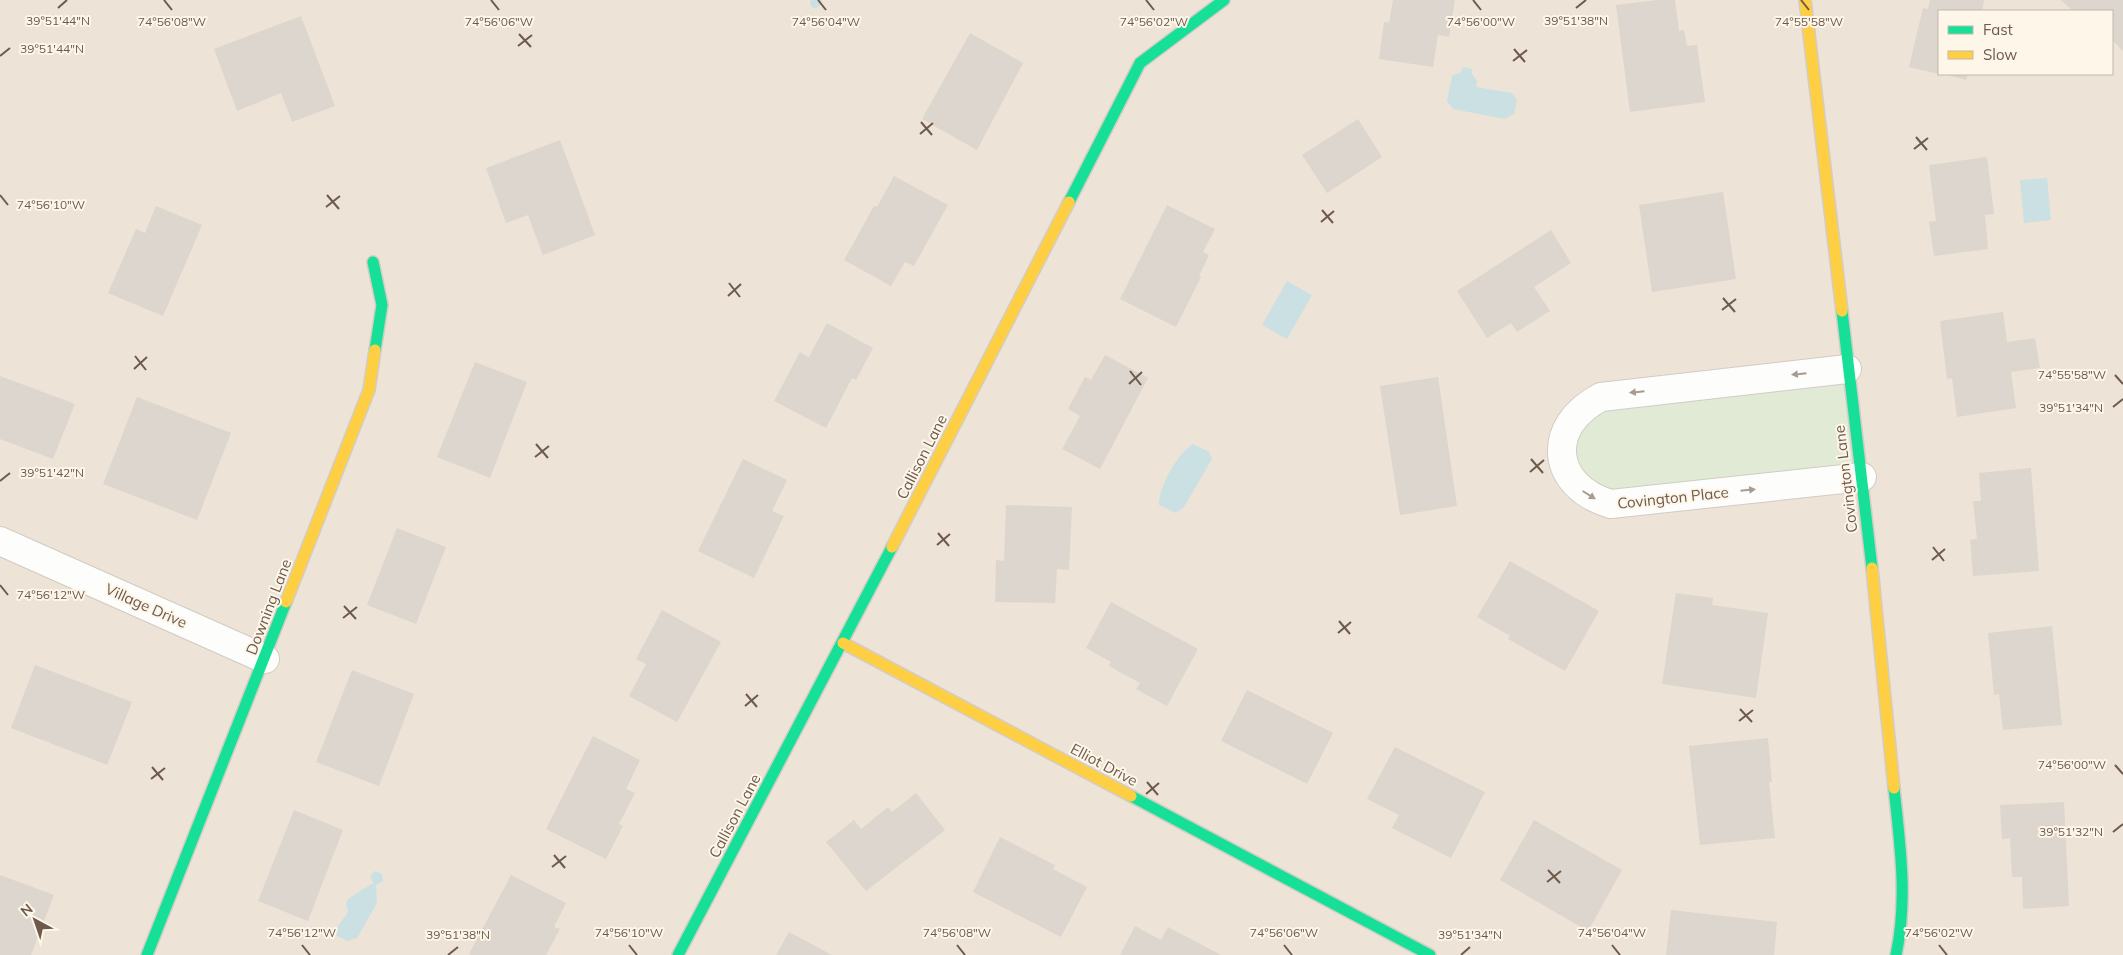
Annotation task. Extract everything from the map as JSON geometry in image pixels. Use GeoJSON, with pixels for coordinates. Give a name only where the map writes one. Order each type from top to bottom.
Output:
{"type":"FeatureCollection","features":[{"type":"Feature","properties":{"kind":"street","name":"Callison Lane"},"geometry":{"type":"LineString","coordinates":[[678,955],[843,643],[1140,63],[1224,0]]}},
{"type":"Feature","properties":{"kind":"street","name":"Covington Lane"},"geometry":{"type":"LineString","coordinates":[[1805,0],[1847,369],[1862,477],[1904,880],[1900,936],[1896,955]]}},
{"type":"Feature","properties":{"kind":"street","name":"Downing Lane"},"geometry":{"type":"LineString","coordinates":[[147,955],[370,390],[382,305],[373,262]]}},
{"type":"Feature","properties":{"kind":"street","name":"Covington Place"},"geometry":{"type":"LineString","coordinates":[[1847,369],[1600,397],[1584,405],[1571,419],[1564,436],[1562,454],[1567,473],[1578,488],[1593,499],[1611,504],[1862,477]]}},
{"type":"Feature","properties":{"kind":"street","name":"Village Drive"},"geometry":{"type":"LineString","coordinates":[[0,541],[265,658]]}},
{"type":"Feature","properties":{"kind":"street","name":"Elliot Drive"},"geometry":{"type":"LineString","coordinates":[[843,643],[1430,955]]}},
{"type":"Feature","properties":{"kind":"shaded area"},"geometry":{"type":"Polygon","coordinates":[[[0,0],[2123,0],[2123,955],[0,955],[0,0]]]}},
{"type":"Feature","properties":{"kind":"shaded area"},"geometry":{"type":"Polygon","coordinates":[[[1463,67],[1472,69],[1472,74],[1477,81],[1476,87],[1512,93],[1517,100],[1514,114],[1505,119],[1453,109],[1447,101],[1452,76],[1461,72],[1463,67]]]}},
{"type":"Feature","properties":{"kind":"shaded area"},"geometry":{"type":"Polygon","coordinates":[[[2047,178],[2051,220],[2024,223],[2020,180],[2047,178]]]}},
{"type":"Feature","properties":{"kind":"shaded area"},"geometry":{"type":"Polygon","coordinates":[[[1287,281],[1312,295],[1287,339],[1262,325],[1287,281]]]}},
{"type":"Feature","properties":{"kind":"shaded area"},"geometry":{"type":"Polygon","coordinates":[[[1193,444],[1209,452],[1212,459],[1184,507],[1176,513],[1159,505],[1160,497],[1170,471],[1181,455],[1193,444]]]}},
{"type":"Feature","properties":{"kind":"shaded area"},"geometry":{"type":"Polygon","coordinates":[[[375,871],[382,874],[383,881],[376,885],[377,903],[357,938],[347,941],[336,935],[338,926],[348,912],[346,903],[348,899],[373,883],[370,876],[375,871]]]}},
{"type":"Feature","properties":{"kind":"green space"},"geometry":{"type":"Polygon","coordinates":[[[1847,369],[1862,477],[1593,499],[1564,436],[1584,405],[1847,369]]]}},
{"type":"Feature","properties":{"kind":"building"},"geometry":{"type":"Polygon","coordinates":[[[1393,0],[1455,0],[1449,37],[1438,35],[1433,67],[1379,59],[1384,22],[1389,23],[1393,0]]]}},
{"type":"Feature","properties":{"kind":"building"},"geometry":{"type":"Polygon","coordinates":[[[1657,0],[1675,0],[1679,31],[1684,30],[1687,46],[1697,45],[1705,102],[1630,112],[1616,5],[1657,0]]]}},
{"type":"Feature","properties":{"kind":"building"},"geometry":{"type":"Polygon","coordinates":[[[1930,0],[1984,0],[1982,10],[1938,10],[1938,74],[1909,67],[1923,8],[1928,9],[1930,0]]]}},
{"type":"Feature","properties":{"kind":"building"},"geometry":{"type":"Polygon","coordinates":[[[2061,0],[2123,0],[2123,51],[2113,41],[2113,10],[2072,10],[2061,0]]]}},
{"type":"Feature","properties":{"kind":"building"},"geometry":{"type":"Polygon","coordinates":[[[301,16],[335,106],[292,122],[281,93],[237,111],[214,49],[301,16]]]}},
{"type":"Feature","properties":{"kind":"building"},"geometry":{"type":"Polygon","coordinates":[[[970,33],[1023,63],[977,150],[922,119],[970,33]]]}},
{"type":"Feature","properties":{"kind":"building"},"geometry":{"type":"Polygon","coordinates":[[[1947,75],[1968,75],[1966,80],[1947,75]]]}},
{"type":"Feature","properties":{"kind":"building"},"geometry":{"type":"Polygon","coordinates":[[[1358,119],[1382,157],[1327,193],[1302,155],[1358,119]]]}},
{"type":"Feature","properties":{"kind":"building"},"geometry":{"type":"Polygon","coordinates":[[[560,140],[595,235],[543,255],[528,215],[506,223],[486,168],[560,140]]]}},
{"type":"Feature","properties":{"kind":"building"},"geometry":{"type":"Polygon","coordinates":[[[1987,157],[1994,214],[1985,215],[1988,249],[1934,256],[1929,222],[1936,221],[1929,165],[1987,157]]]}},
{"type":"Feature","properties":{"kind":"building"},"geometry":{"type":"Polygon","coordinates":[[[894,176],[948,205],[914,266],[905,262],[891,286],[844,260],[874,206],[877,207],[894,176]]]}},
{"type":"Feature","properties":{"kind":"building"},"geometry":{"type":"Polygon","coordinates":[[[1723,192],[1736,279],[1652,292],[1639,205],[1723,192]]]}},
{"type":"Feature","properties":{"kind":"building"},"geometry":{"type":"Polygon","coordinates":[[[1167,205],[1215,229],[1203,252],[1209,255],[1199,276],[1201,277],[1176,327],[1120,299],[1167,205]]]}},
{"type":"Feature","properties":{"kind":"building"},"geometry":{"type":"Polygon","coordinates":[[[156,206],[202,225],[163,316],[108,293],[136,229],[145,233],[156,206]]]}},
{"type":"Feature","properties":{"kind":"building"},"geometry":{"type":"Polygon","coordinates":[[[1551,230],[1571,263],[1534,287],[1550,311],[1517,332],[1511,323],[1487,338],[1457,291],[1551,230]]]}},
{"type":"Feature","properties":{"kind":"building"},"geometry":{"type":"Polygon","coordinates":[[[2003,312],[2007,342],[2035,338],[2040,368],[2011,372],[2016,408],[1957,417],[1952,378],[1947,379],[1940,321],[2003,312]]]}},
{"type":"Feature","properties":{"kind":"building"},"geometry":{"type":"Polygon","coordinates":[[[827,323],[873,348],[856,380],[852,378],[826,428],[774,401],[800,352],[809,357],[827,323]]]}},
{"type":"Feature","properties":{"kind":"building"},"geometry":{"type":"Polygon","coordinates":[[[1105,355],[1148,378],[1100,469],[1062,449],[1080,416],[1068,409],[1085,377],[1091,380],[1105,355]]]}},
{"type":"Feature","properties":{"kind":"building"},"geometry":{"type":"Polygon","coordinates":[[[475,362],[527,382],[490,478],[437,457],[475,362]]]}},
{"type":"Feature","properties":{"kind":"building"},"geometry":{"type":"Polygon","coordinates":[[[0,376],[75,404],[53,459],[0,439],[0,376]]]}},
{"type":"Feature","properties":{"kind":"building"},"geometry":{"type":"Polygon","coordinates":[[[1438,377],[1457,506],[1400,515],[1380,386],[1438,377]]]}},
{"type":"Feature","properties":{"kind":"building"},"geometry":{"type":"Polygon","coordinates":[[[137,397],[231,433],[197,520],[103,484],[137,397]]]}},
{"type":"Feature","properties":{"kind":"building"},"geometry":{"type":"Polygon","coordinates":[[[743,459],[787,480],[772,511],[784,516],[754,578],[698,551],[743,459]]]}},
{"type":"Feature","properties":{"kind":"building"},"geometry":{"type":"Polygon","coordinates":[[[2031,468],[2039,571],[1973,576],[1970,540],[1977,539],[1973,501],[1981,501],[1979,473],[2031,468]]]}},
{"type":"Feature","properties":{"kind":"building"},"geometry":{"type":"Polygon","coordinates":[[[1006,505],[1072,507],[1069,570],[1057,569],[1055,603],[995,602],[996,560],[1004,561],[1006,505]]]}},
{"type":"Feature","properties":{"kind":"building"},"geometry":{"type":"Polygon","coordinates":[[[397,528],[446,547],[416,624],[367,605],[397,528]]]}},
{"type":"Feature","properties":{"kind":"building"},"geometry":{"type":"Polygon","coordinates":[[[1510,561],[1599,611],[1565,671],[1508,639],[1510,636],[1477,617],[1510,561]]]}},
{"type":"Feature","properties":{"kind":"building"},"geometry":{"type":"Polygon","coordinates":[[[1676,593],[1713,598],[1712,605],[1768,613],[1756,698],[1662,684],[1676,593]]]}},
{"type":"Feature","properties":{"kind":"building"},"geometry":{"type":"Polygon","coordinates":[[[1111,602],[1198,649],[1167,706],[1136,689],[1140,683],[1109,666],[1111,662],[1086,648],[1111,602]]]}},
{"type":"Feature","properties":{"kind":"building"},"geometry":{"type":"Polygon","coordinates":[[[662,610],[721,642],[677,722],[629,696],[646,664],[636,659],[662,610]]]}},
{"type":"Feature","properties":{"kind":"building"},"geometry":{"type":"Polygon","coordinates":[[[2052,626],[2062,725],[2003,730],[1999,694],[1994,695],[1988,633],[2052,626]]]}},
{"type":"Feature","properties":{"kind":"building"},"geometry":{"type":"Polygon","coordinates":[[[35,665],[132,702],[107,765],[11,728],[35,665]]]}},
{"type":"Feature","properties":{"kind":"building"},"geometry":{"type":"Polygon","coordinates":[[[352,670],[414,694],[379,786],[316,762],[352,670]]]}},
{"type":"Feature","properties":{"kind":"building"},"geometry":{"type":"Polygon","coordinates":[[[1247,690],[1333,733],[1307,784],[1221,741],[1247,690]]]}},
{"type":"Feature","properties":{"kind":"building"},"geometry":{"type":"Polygon","coordinates":[[[593,736],[640,760],[626,789],[635,793],[619,824],[623,826],[606,859],[546,829],[593,736]]]}},
{"type":"Feature","properties":{"kind":"building"},"geometry":{"type":"Polygon","coordinates":[[[1768,738],[1772,782],[1769,782],[1775,838],[1700,845],[1689,746],[1768,738]]]}},
{"type":"Feature","properties":{"kind":"building"},"geometry":{"type":"Polygon","coordinates":[[[1395,747],[1485,792],[1451,858],[1392,828],[1399,815],[1367,799],[1395,747]]]}},
{"type":"Feature","properties":{"kind":"building"},"geometry":{"type":"Polygon","coordinates":[[[916,793],[945,830],[866,891],[826,842],[854,820],[861,829],[888,807],[892,812],[916,793]]]}},
{"type":"Feature","properties":{"kind":"building"},"geometry":{"type":"Polygon","coordinates":[[[2064,802],[2069,906],[2023,909],[2022,877],[2012,877],[2010,838],[2002,839],[2000,805],[2064,802]]]}},
{"type":"Feature","properties":{"kind":"building"},"geometry":{"type":"Polygon","coordinates":[[[294,810],[343,830],[308,921],[258,901],[294,810]]]}},
{"type":"Feature","properties":{"kind":"building"},"geometry":{"type":"Polygon","coordinates":[[[1534,820],[1622,870],[1588,931],[1500,880],[1534,820]]]}},
{"type":"Feature","properties":{"kind":"building"},"geometry":{"type":"Polygon","coordinates":[[[1000,837],[1055,865],[1053,869],[1087,887],[1061,937],[973,892],[1000,837]]]}},
{"type":"Feature","properties":{"kind":"building"},"geometry":{"type":"Polygon","coordinates":[[[0,875],[54,895],[31,955],[0,955],[0,875]]]}},
{"type":"Feature","properties":{"kind":"building"},"geometry":{"type":"Polygon","coordinates":[[[511,875],[566,903],[554,927],[560,929],[546,955],[469,954],[511,875]]]}},
{"type":"Feature","properties":{"kind":"building"},"geometry":{"type":"Polygon","coordinates":[[[1671,910],[1777,922],[1774,955],[1666,955],[1671,910]]]}},
{"type":"Feature","properties":{"kind":"building"},"geometry":{"type":"Polygon","coordinates":[[[1135,926],[1161,940],[1168,927],[1221,955],[1120,955],[1135,926]]]}},
{"type":"Feature","properties":{"kind":"building"},"geometry":{"type":"Polygon","coordinates":[[[789,932],[832,955],[776,955],[789,932]]]}},
{"type":"Feature","properties":{"kind":"traffic: fast"},"geometry":{"type":"LineString","coordinates":[[1069,202],[1140,63],[1224,0]]}},
{"type":"Feature","properties":{"kind":"traffic: fast"},"geometry":{"type":"LineString","coordinates":[[373,262],[382,305],[375,350]]}},
{"type":"Feature","properties":{"kind":"traffic: fast"},"geometry":{"type":"LineString","coordinates":[[1842,311],[1872,568]]}},
{"type":"Feature","properties":{"kind":"traffic: fast"},"geometry":{"type":"LineString","coordinates":[[678,955],[892,547]]}},
{"type":"Feature","properties":{"kind":"traffic: fast"},"geometry":{"type":"LineString","coordinates":[[147,955],[286,602]]}},
{"type":"Feature","properties":{"kind":"traffic: fast"},"geometry":{"type":"LineString","coordinates":[[1894,788],[1902,872],[1902,913],[1896,955]]}},
{"type":"Feature","properties":{"kind":"traffic: fast"},"geometry":{"type":"LineString","coordinates":[[1131,796],[1430,955]]}},
{"type":"Feature","properties":{"kind":"traffic: slow"},"geometry":{"type":"LineString","coordinates":[[1805,0],[1842,311]]}},
{"type":"Feature","properties":{"kind":"traffic: slow"},"geometry":{"type":"LineString","coordinates":[[892,547],[1069,202]]}},
{"type":"Feature","properties":{"kind":"traffic: slow"},"geometry":{"type":"LineString","coordinates":[[286,602],[369,390],[375,350]]}},
{"type":"Feature","properties":{"kind":"traffic: slow"},"geometry":{"type":"LineString","coordinates":[[1872,568],[1894,788]]}},
{"type":"Feature","properties":{"kind":"traffic: slow"},"geometry":{"type":"LineString","coordinates":[[843,643],[1131,796]]}}]}
